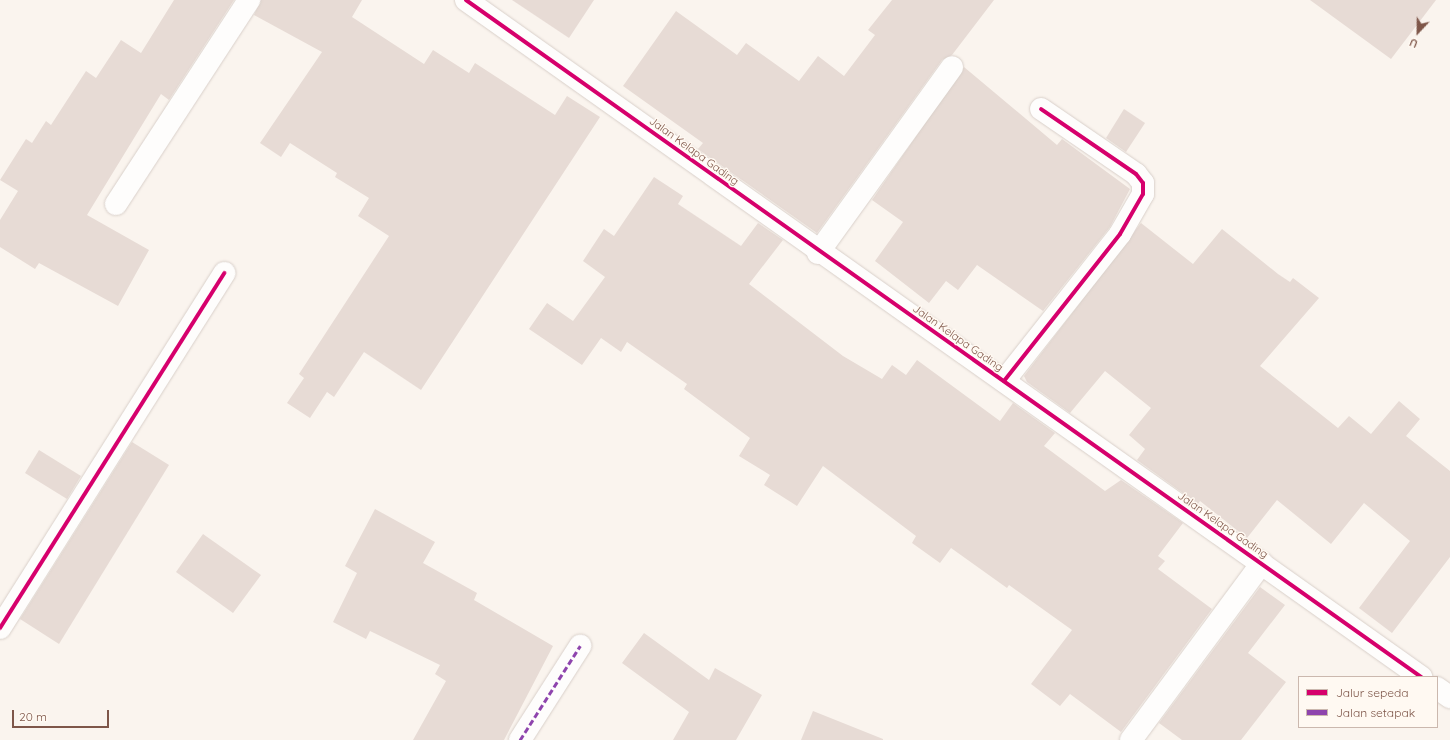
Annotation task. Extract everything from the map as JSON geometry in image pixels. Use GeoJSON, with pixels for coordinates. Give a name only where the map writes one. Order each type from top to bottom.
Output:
{"type":"FeatureCollection","features":[{"type":"Feature","properties":{"kind":"street"},"geometry":{"type":"LineString","coordinates":[[116,204],[249,0]]}},
{"type":"Feature","properties":{"kind":"street","name":"Jalan Kelapa Gading"},"geometry":{"type":"LineString","coordinates":[[466,0],[818,253],[1004,381],[1421,676]]}},
{"type":"Feature","properties":{"kind":"street"},"geometry":{"type":"LineString","coordinates":[[818,253],[952,67]]}},
{"type":"Feature","properties":{"kind":"street"},"geometry":{"type":"LineString","coordinates":[[1004,381],[1120,234],[1143,194],[1143,183],[1136,174],[1041,109]]}},
{"type":"Feature","properties":{"kind":"street"},"geometry":{"type":"LineString","coordinates":[[0,628],[224,273]]}},
{"type":"Feature","properties":{"kind":"street"},"geometry":{"type":"LineString","coordinates":[[1131,740],[1262,563]]}},
{"type":"Feature","properties":{"kind":"street"},"geometry":{"type":"LineString","coordinates":[[520,740],[580,646]]}},
{"type":"Feature","properties":{"kind":"street"},"geometry":{"type":"LineString","coordinates":[[1438,689],[1450,697]]}},
{"type":"Feature","properties":{"kind":"building"},"geometry":{"type":"Polygon","coordinates":[[[174,0],[234,0],[169,100],[161,94],[87,215],[149,250],[118,306],[39,263],[35,269],[0,247],[0,220],[18,191],[0,180],[26,139],[32,143],[46,121],[51,125],[86,71],[96,78],[121,40],[141,53],[174,0]]]}},
{"type":"Feature","properties":{"kind":"building"},"geometry":{"type":"Polygon","coordinates":[[[261,0],[362,0],[352,17],[424,64],[433,50],[469,73],[475,63],[555,115],[567,96],[600,117],[421,390],[364,352],[334,397],[327,392],[310,418],[287,403],[304,378],[299,374],[389,236],[358,216],[369,198],[335,177],[337,173],[290,143],[281,157],[260,143],[322,52],[254,15],[261,0]]]}},
{"type":"Feature","properties":{"kind":"building"},"geometry":{"type":"Polygon","coordinates":[[[512,0],[594,0],[569,38],[512,0]]]}},
{"type":"Feature","properties":{"kind":"building"},"geometry":{"type":"Polygon","coordinates":[[[892,0],[994,0],[952,55],[942,60],[817,233],[698,149],[703,143],[623,86],[676,11],[737,55],[746,43],[799,81],[818,56],[844,76],[875,35],[868,30],[892,0]]]}},
{"type":"Feature","properties":{"kind":"building"},"geometry":{"type":"Polygon","coordinates":[[[1310,0],[1436,0],[1391,59],[1310,0]]]}},
{"type":"Feature","properties":{"kind":"building"},"geometry":{"type":"Polygon","coordinates":[[[964,67],[1057,145],[1062,139],[1130,189],[1110,227],[1043,311],[977,265],[958,290],[946,281],[929,303],[875,261],[903,222],[872,200],[964,67]]]}},
{"type":"Feature","properties":{"kind":"building"},"geometry":{"type":"Polygon","coordinates":[[[1124,109],[1145,123],[1126,152],[1106,138],[1124,109]]]}},
{"type":"Feature","properties":{"kind":"building"},"geometry":{"type":"Polygon","coordinates":[[[654,177],[683,196],[678,204],[741,246],[758,223],[783,240],[749,284],[843,356],[882,379],[892,365],[906,375],[917,360],[1000,421],[1013,403],[1055,433],[1044,446],[1105,491],[1121,480],[1183,523],[1158,556],[1165,561],[1158,569],[1212,609],[1121,732],[1070,694],[1060,706],[1031,684],[1072,630],[1009,585],[1007,588],[951,548],[940,563],[912,543],[916,536],[823,466],[797,506],[764,485],[770,475],[739,456],[750,438],[684,389],[687,384],[627,342],[621,352],[601,338],[582,365],[529,329],[547,303],[573,321],[605,277],[583,261],[604,229],[614,236],[654,177]]]}},
{"type":"Feature","properties":{"kind":"building"},"geometry":{"type":"Polygon","coordinates":[[[1141,223],[1193,264],[1222,229],[1278,274],[1290,282],[1293,278],[1319,298],[1260,366],[1338,428],[1349,416],[1371,434],[1399,401],[1420,419],[1406,436],[1450,471],[1450,557],[1392,633],[1359,608],[1410,541],[1364,503],[1331,544],[1277,500],[1247,538],[1200,501],[1198,504],[1137,460],[1145,449],[1129,435],[1151,408],[1105,371],[1070,413],[1027,382],[1024,376],[1141,223]]]}},
{"type":"Feature","properties":{"kind":"building"},"geometry":{"type":"Polygon","coordinates":[[[132,442],[169,465],[59,644],[20,619],[132,442]]]}},
{"type":"Feature","properties":{"kind":"building"},"geometry":{"type":"Polygon","coordinates":[[[39,450],[81,476],[67,499],[25,473],[39,450]]]}},
{"type":"Feature","properties":{"kind":"building"},"geometry":{"type":"Polygon","coordinates":[[[375,509],[435,542],[423,563],[477,593],[474,600],[553,646],[504,740],[413,740],[446,681],[435,674],[440,665],[370,631],[366,639],[333,622],[357,573],[345,566],[375,509]]]}},
{"type":"Feature","properties":{"kind":"building"},"geometry":{"type":"Polygon","coordinates":[[[203,534],[261,575],[233,613],[176,572],[203,534]]]}},
{"type":"Feature","properties":{"kind":"building"},"geometry":{"type":"Polygon","coordinates":[[[1260,587],[1285,605],[1248,653],[1286,682],[1241,740],[1182,740],[1159,723],[1260,587]]]}},
{"type":"Feature","properties":{"kind":"building"},"geometry":{"type":"Polygon","coordinates":[[[644,633],[709,680],[715,668],[762,695],[736,740],[673,740],[689,712],[622,663],[644,633]]]}},
{"type":"Feature","properties":{"kind":"building"},"geometry":{"type":"Polygon","coordinates":[[[813,711],[883,739],[883,740],[801,740],[813,711]]]}},
{"type":"Feature","properties":{"kind":"marked path"},"geometry":{"type":"LineString","coordinates":[[520,740],[580,646]]}},
{"type":"Feature","properties":{"kind":"cycle path"},"geometry":{"type":"LineString","coordinates":[[466,0],[1420,676]]}},
{"type":"Feature","properties":{"kind":"cycle path"},"geometry":{"type":"LineString","coordinates":[[1004,381],[1120,234],[1143,194],[1143,183],[1136,174],[1041,109]]}},
{"type":"Feature","properties":{"kind":"cycle path"},"geometry":{"type":"LineString","coordinates":[[0,628],[224,273]]}}]}
